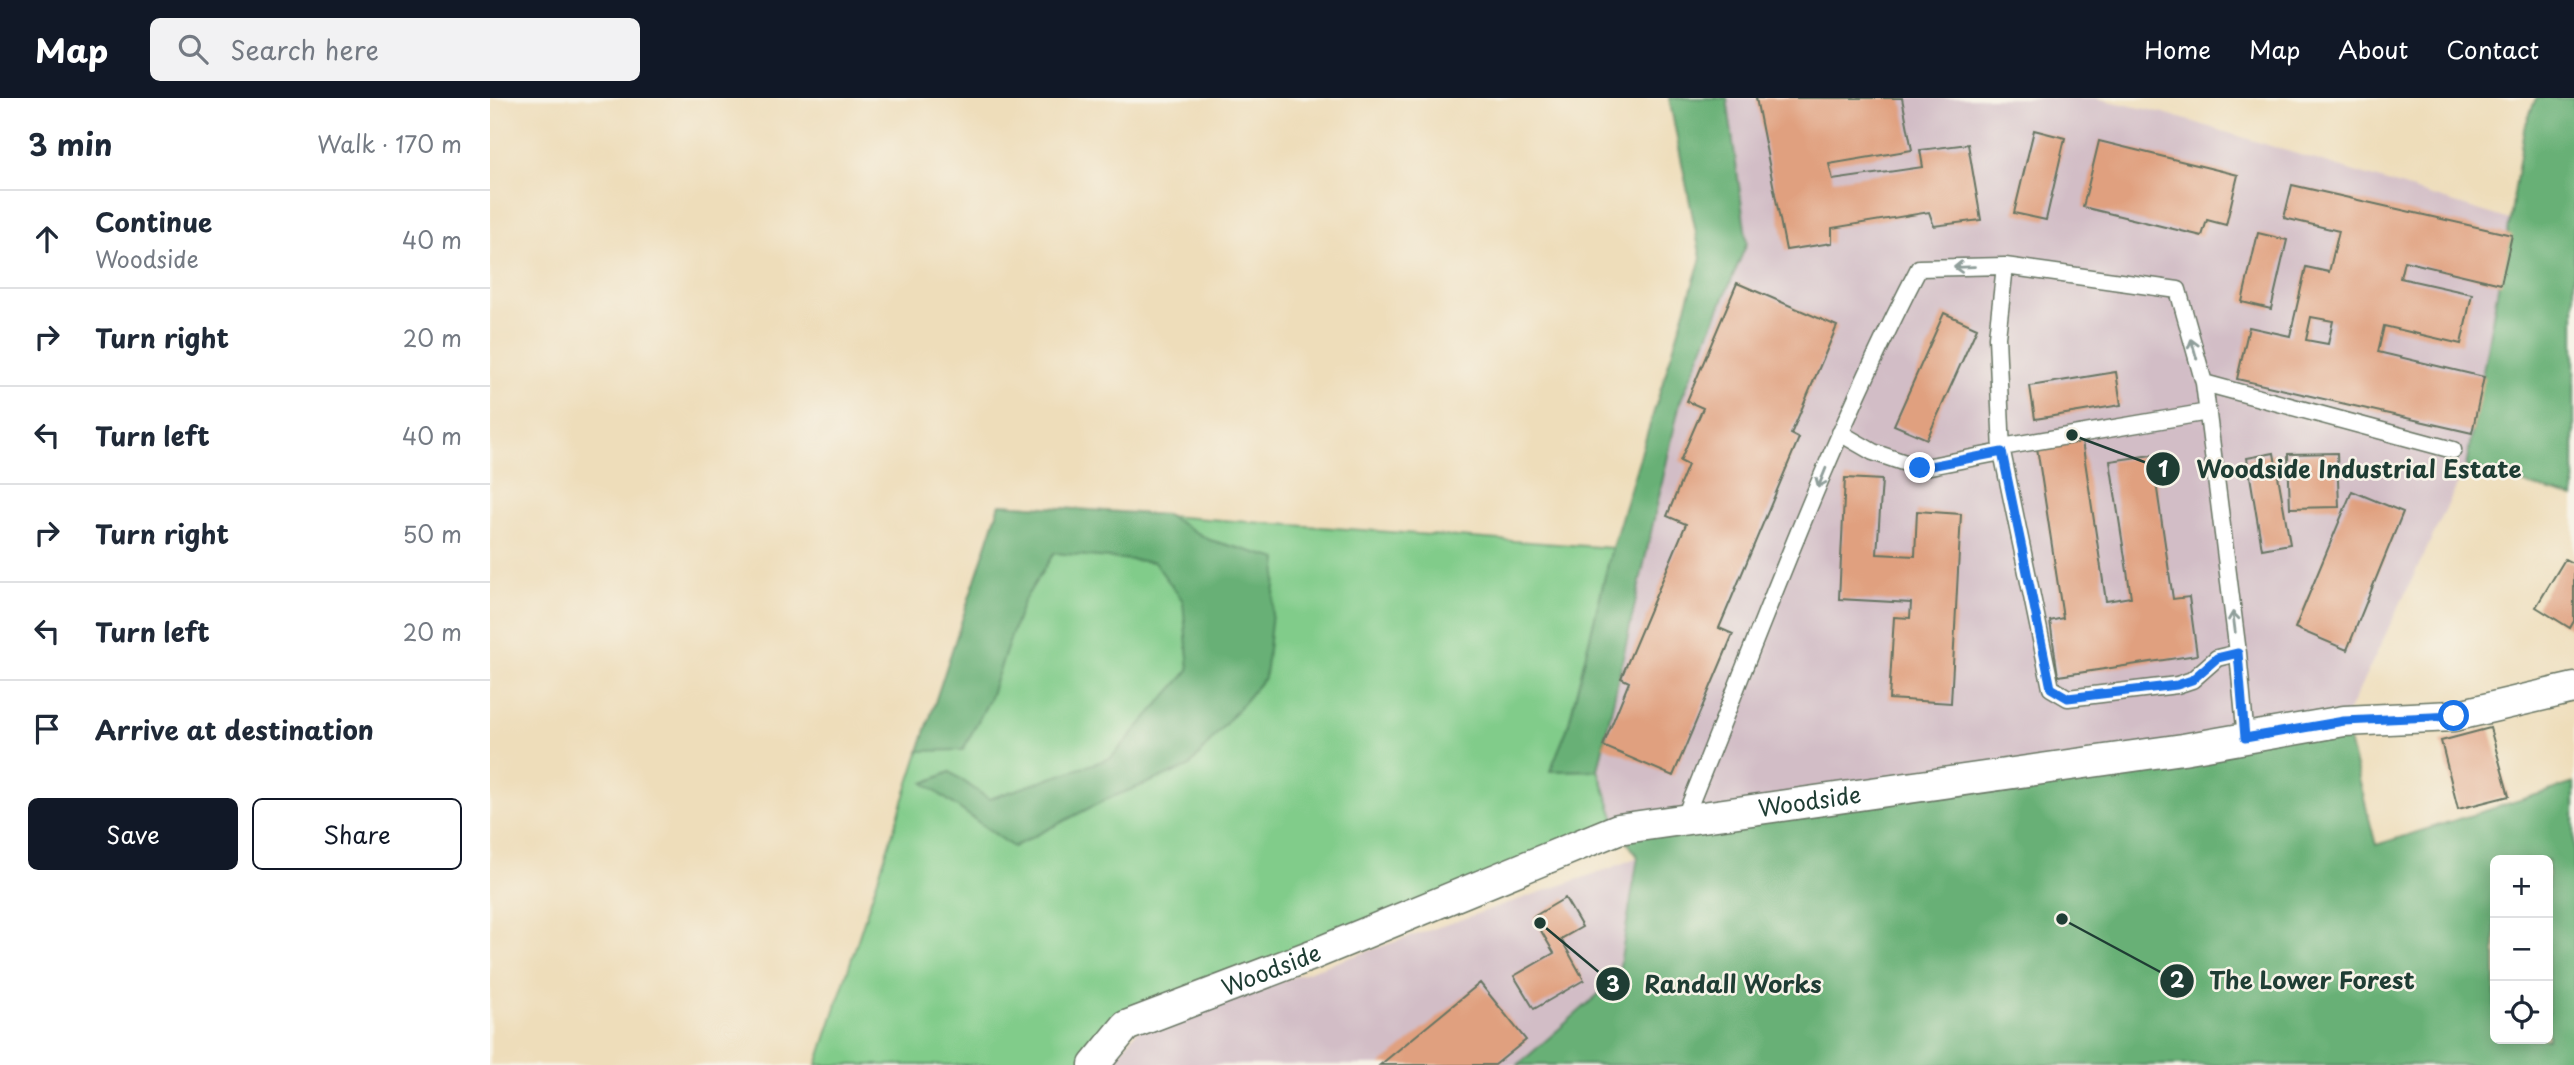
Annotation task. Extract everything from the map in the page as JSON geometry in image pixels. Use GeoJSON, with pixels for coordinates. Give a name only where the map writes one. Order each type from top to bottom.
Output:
{"type":"FeatureCollection","features":[{"type":"Feature","properties":{"kind":"street","name":"Woodside"},"geometry":{"type":"LineString","coordinates":[[1094,1065],[1126,1026],[1312,955],[1618,829],[2245,738],[2344,721],[2454,716],[2574,688]]}},
{"type":"Feature","properties":{"kind":"lane"},"geometry":{"type":"LineString","coordinates":[[2005,265],[1997,337],[2002,449],[2051,688],[2068,698],[2177,685],[2192,680],[2217,658],[2238,653]]}},
{"type":"Feature","properties":{"kind":"lane"},"geometry":{"type":"LineString","coordinates":[[1684,820],[1840,433],[1881,341],[1919,268],[2005,265],[2178,290],[2204,383],[2238,653],[2245,738]]}},
{"type":"Feature","properties":{"kind":"lane"},"geometry":{"type":"LineString","coordinates":[[2204,383],[2453,450]]}},
{"type":"Feature","properties":{"kind":"lane"},"geometry":{"type":"LineString","coordinates":[[1840,433],[1872,452],[1920,468],[2002,449],[2208,412]]}},
{"type":"Feature","properties":{"kind":"shaded area"},"geometry":{"type":"Polygon","coordinates":[[[1726,98],[2095,98],[2164,113],[2510,220],[2466,467],[2344,721],[1618,829],[1598,770],[1680,402],[1747,243],[1726,98]]]}},
{"type":"Feature","properties":{"kind":"shaded area"},"geometry":{"type":"Polygon","coordinates":[[[1638,857],[1618,977],[1518,1065],[1109,1065],[1138,1030],[1638,857]]]}},
{"type":"Feature","properties":{"kind":"green space"},"geometry":{"type":"Polygon","coordinates":[[[1669,98],[1727,98],[1747,243],[1680,402],[1598,770],[1550,771],[1568,727],[1612,548],[1701,258],[1669,98]]]}},
{"type":"Feature","properties":{"kind":"green space"},"geometry":{"type":"Polygon","coordinates":[[[2536,98],[2574,98],[2574,498],[2466,467],[2524,129],[2536,98]]]}},
{"type":"Feature","properties":{"kind":"green space"},"geometry":{"type":"Polygon","coordinates":[[[1000,504],[1612,548],[1568,727],[1551,771],[1598,770],[1618,829],[1126,1026],[1094,1065],[817,1065],[1000,504]]]}},
{"type":"Feature","properties":{"kind":"green space"},"geometry":{"type":"Polygon","coordinates":[[[1000,504],[1166,515],[1210,540],[1278,559],[1265,677],[1189,767],[1107,799],[1013,847],[924,783],[950,772],[989,799],[1111,758],[1189,670],[1183,601],[1154,562],[1054,553],[1023,602],[989,700],[963,750],[919,751],[1000,504]]]}},
{"type":"Feature","properties":{"kind":"green space"},"geometry":{"type":"Polygon","coordinates":[[[2344,721],[2376,845],[2574,783],[2574,1065],[1518,1065],[1618,977],[1638,857],[1618,829],[2344,721]]]}},
{"type":"Feature","properties":{"kind":"building"},"geometry":{"type":"Polygon","coordinates":[[[1756,98],[1902,98],[1912,150],[1829,164],[1833,180],[1923,167],[1920,150],[1968,144],[1981,220],[1934,226],[1929,212],[1832,228],[1832,243],[1786,250],[1756,98]]]}},
{"type":"Feature","properties":{"kind":"building"},"geometry":{"type":"Polygon","coordinates":[[[2034,130],[2065,138],[2046,220],[2014,213],[2034,130]]]}},
{"type":"Feature","properties":{"kind":"building"},"geometry":{"type":"Polygon","coordinates":[[[2099,141],[2238,175],[2226,225],[2207,220],[2202,236],[2083,207],[2099,141]]]}},
{"type":"Feature","properties":{"kind":"building"},"geometry":{"type":"Polygon","coordinates":[[[2292,185],[2512,235],[2501,284],[2404,261],[2400,278],[2472,294],[2461,344],[2384,326],[2378,352],[2484,377],[2472,433],[2237,379],[2249,327],[2290,336],[2306,267],[2329,272],[2339,231],[2284,218],[2292,185]],[[2311,317],[2306,340],[2328,344],[2333,321],[2311,317]]]}},
{"type":"Feature","properties":{"kind":"building"},"geometry":{"type":"Polygon","coordinates":[[[2258,233],[2287,240],[2271,309],[2242,302],[2258,233]]]}},
{"type":"Feature","properties":{"kind":"building"},"geometry":{"type":"Polygon","coordinates":[[[1737,283],[1837,326],[1791,434],[1799,438],[1719,628],[1733,634],[1673,776],[1603,746],[1629,682],[1621,678],[1686,524],[1667,516],[1688,465],[1680,461],[1703,408],[1687,401],[1737,283]]]}},
{"type":"Feature","properties":{"kind":"building"},"geometry":{"type":"Polygon","coordinates":[[[1944,313],[1977,328],[1927,439],[1894,425],[1944,313]]]}},
{"type":"Feature","properties":{"kind":"building"},"geometry":{"type":"Polygon","coordinates":[[[2116,372],[2121,405],[2035,419],[2030,386],[2116,372]]]}},
{"type":"Feature","properties":{"kind":"building"},"geometry":{"type":"Polygon","coordinates":[[[2081,434],[2106,601],[2131,597],[2110,461],[2152,455],[2173,599],[2189,597],[2197,655],[2058,676],[2050,621],[2063,618],[2036,441],[2081,434]]]}},
{"type":"Feature","properties":{"kind":"building"},"geometry":{"type":"Polygon","coordinates":[[[2274,453],[2290,544],[2262,549],[2247,458],[2274,453]]]}},
{"type":"Feature","properties":{"kind":"building"},"geometry":{"type":"Polygon","coordinates":[[[2337,453],[2339,507],[2290,508],[2288,454],[2337,453]]]}},
{"type":"Feature","properties":{"kind":"building"},"geometry":{"type":"Polygon","coordinates":[[[1845,478],[1882,480],[1877,554],[1915,556],[1917,511],[1961,514],[1951,703],[1889,699],[1894,617],[1910,618],[1911,603],[1839,599],[1845,478]]]}},
{"type":"Feature","properties":{"kind":"building"},"geometry":{"type":"Polygon","coordinates":[[[2352,491],[2403,512],[2347,650],[2295,628],[2352,491]]]}},
{"type":"Feature","properties":{"kind":"building"},"geometry":{"type":"Polygon","coordinates":[[[2565,559],[2574,564],[2574,621],[2570,628],[2536,607],[2565,559]]]}},
{"type":"Feature","properties":{"kind":"building"},"geometry":{"type":"Polygon","coordinates":[[[2490,728],[2509,796],[2458,809],[2441,741],[2490,728]]]}},
{"type":"Feature","properties":{"kind":"building"},"geometry":{"type":"Polygon","coordinates":[[[1565,898],[1582,927],[1561,939],[1584,980],[1534,1009],[1514,976],[1554,953],[1533,917],[1565,898]]]}},
{"type":"Feature","properties":{"kind":"building"},"geometry":{"type":"Polygon","coordinates":[[[1480,983],[1526,1040],[1495,1065],[1380,1065],[1480,983]]]}},
{"type":"Feature","properties":{"kind":"place","name":"Woodside Industrial Estate"},"geometry":{"type":"Point","coordinates":[2072,435]}},
{"type":"Feature","properties":{"kind":"place","name":"The Lower Forest"},"geometry":{"type":"Point","coordinates":[2062,919]}},
{"type":"Feature","properties":{"kind":"place","name":"Randall Works"},"geometry":{"type":"Point","coordinates":[1540,923]}},
{"type":"Feature","properties":{"kind":"route"},"geometry":{"type":"LineString","coordinates":[[1920,468],[2002,452],[2051,688],[2060,695],[2068,698],[2177,685],[2192,680],[2217,658],[2238,653],[2245,738],[2344,721],[2454,716]]}}]}
